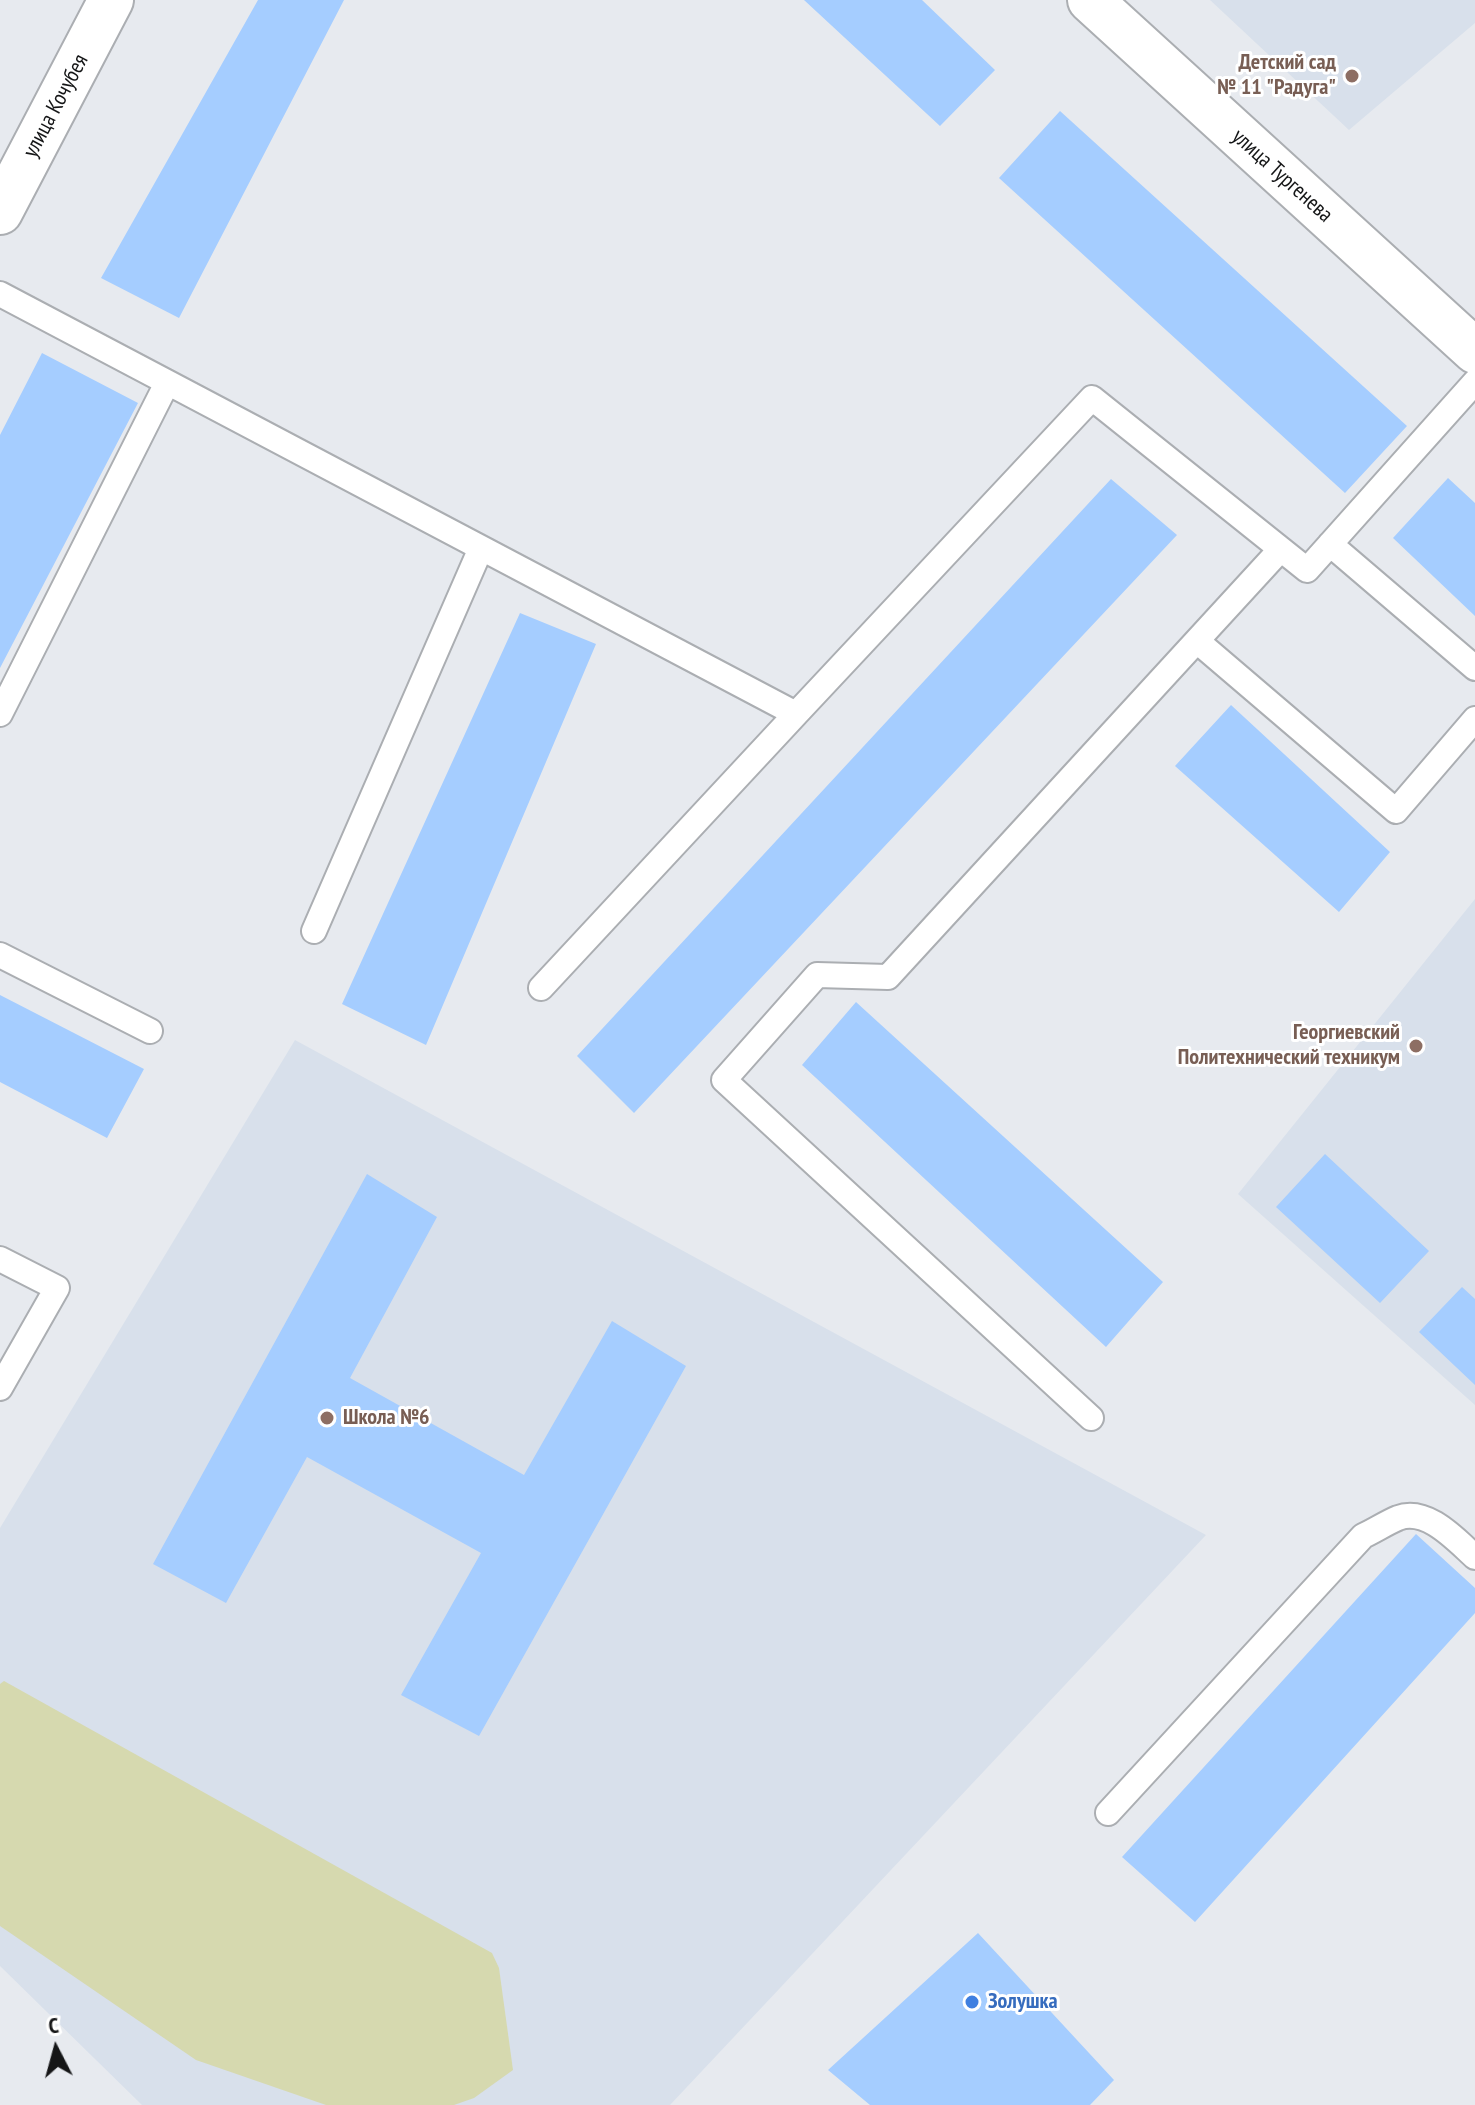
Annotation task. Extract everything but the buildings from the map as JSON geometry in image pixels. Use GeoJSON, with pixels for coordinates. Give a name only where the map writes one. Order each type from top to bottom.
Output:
{"type":"FeatureCollection","features":[{"type":"Feature","properties":{"kind":"street","name":"улица Кочубея"},"geometry":{"type":"LineString","coordinates":[[0,212],[111,0]]}},
{"type":"Feature","properties":{"kind":"street","name":"улица Тургенева"},"geometry":{"type":"LineString","coordinates":[[1090,0],[1475,351]]}},
{"type":"Feature","properties":{"kind":"lane"},"geometry":{"type":"LineString","coordinates":[[0,294],[796,714]]}},
{"type":"Feature","properties":{"kind":"lane"},"geometry":{"type":"LineString","coordinates":[[541,988],[1092,398],[1307,570],[1475,382]]}},
{"type":"Feature","properties":{"kind":"lane"},"geometry":{"type":"LineString","coordinates":[[0,714],[167,383]]}},
{"type":"Feature","properties":{"kind":"lane"},"geometry":{"type":"LineString","coordinates":[[1330,544],[1475,668]]}},
{"type":"Feature","properties":{"kind":"lane"},"geometry":{"type":"LineString","coordinates":[[314,931],[481,548]]}},
{"type":"Feature","properties":{"kind":"lane"},"geometry":{"type":"LineString","coordinates":[[1091,1418],[724,1080],[817,975],[888,977],[1280,550]]}},
{"type":"Feature","properties":{"kind":"lane"},"geometry":{"type":"LineString","coordinates":[[1197,641],[1396,811],[1475,719]]}},
{"type":"Feature","properties":{"kind":"lane"},"geometry":{"type":"LineString","coordinates":[[0,955],[150,1031]]}},
{"type":"Feature","properties":{"kind":"lane"},"geometry":{"type":"LineString","coordinates":[[0,1259],[57,1288],[0,1388]]}},
{"type":"Feature","properties":{"kind":"lane"},"geometry":{"type":"LineString","coordinates":[[1108,1813],[1363,1536],[1401,1517],[1417,1516],[1443,1528],[1475,1557]]}},
{"type":"Feature","properties":{"kind":"shaded area","name":"Детский сад № 11 \"Радуга\""},"geometry":{"type":"Polygon","coordinates":[[[1210,0],[1475,0],[1475,23],[1349,130],[1210,0]]]}},
{"type":"Feature","properties":{"kind":"shaded area","name":"Георгиевский Политехнический техникум"},"geometry":{"type":"Polygon","coordinates":[[[1475,899],[1475,1405],[1238,1194],[1475,899]]]}},
{"type":"Feature","properties":{"kind":"shaded area"},"geometry":{"type":"Polygon","coordinates":[[[295,1040],[1206,1535],[670,2105],[142,2105],[0,1966],[0,1528],[295,1040]]]}},
{"type":"Feature","properties":{"kind":"green space"},"geometry":{"type":"Polygon","coordinates":[[[4,1681],[492,1953],[499,1968],[513,2070],[474,2098],[454,2105],[326,2105],[196,2060],[0,1926],[0,1684],[4,1681]]]}},
{"type":"Feature","properties":{"kind":"place","name":"Детский сад № 11 \"Радуга\""},"geometry":{"type":"Point","coordinates":[1352,76]}},
{"type":"Feature","properties":{"kind":"place","name":"Георгиевский Политехнический техникум"},"geometry":{"type":"Point","coordinates":[1416,1046]}},
{"type":"Feature","properties":{"kind":"place","name":"Школа №6"},"geometry":{"type":"Point","coordinates":[327,1418]}},
{"type":"Feature","properties":{"kind":"place","name":"Золушка"},"geometry":{"type":"Point","coordinates":[972,2002]}}]}
